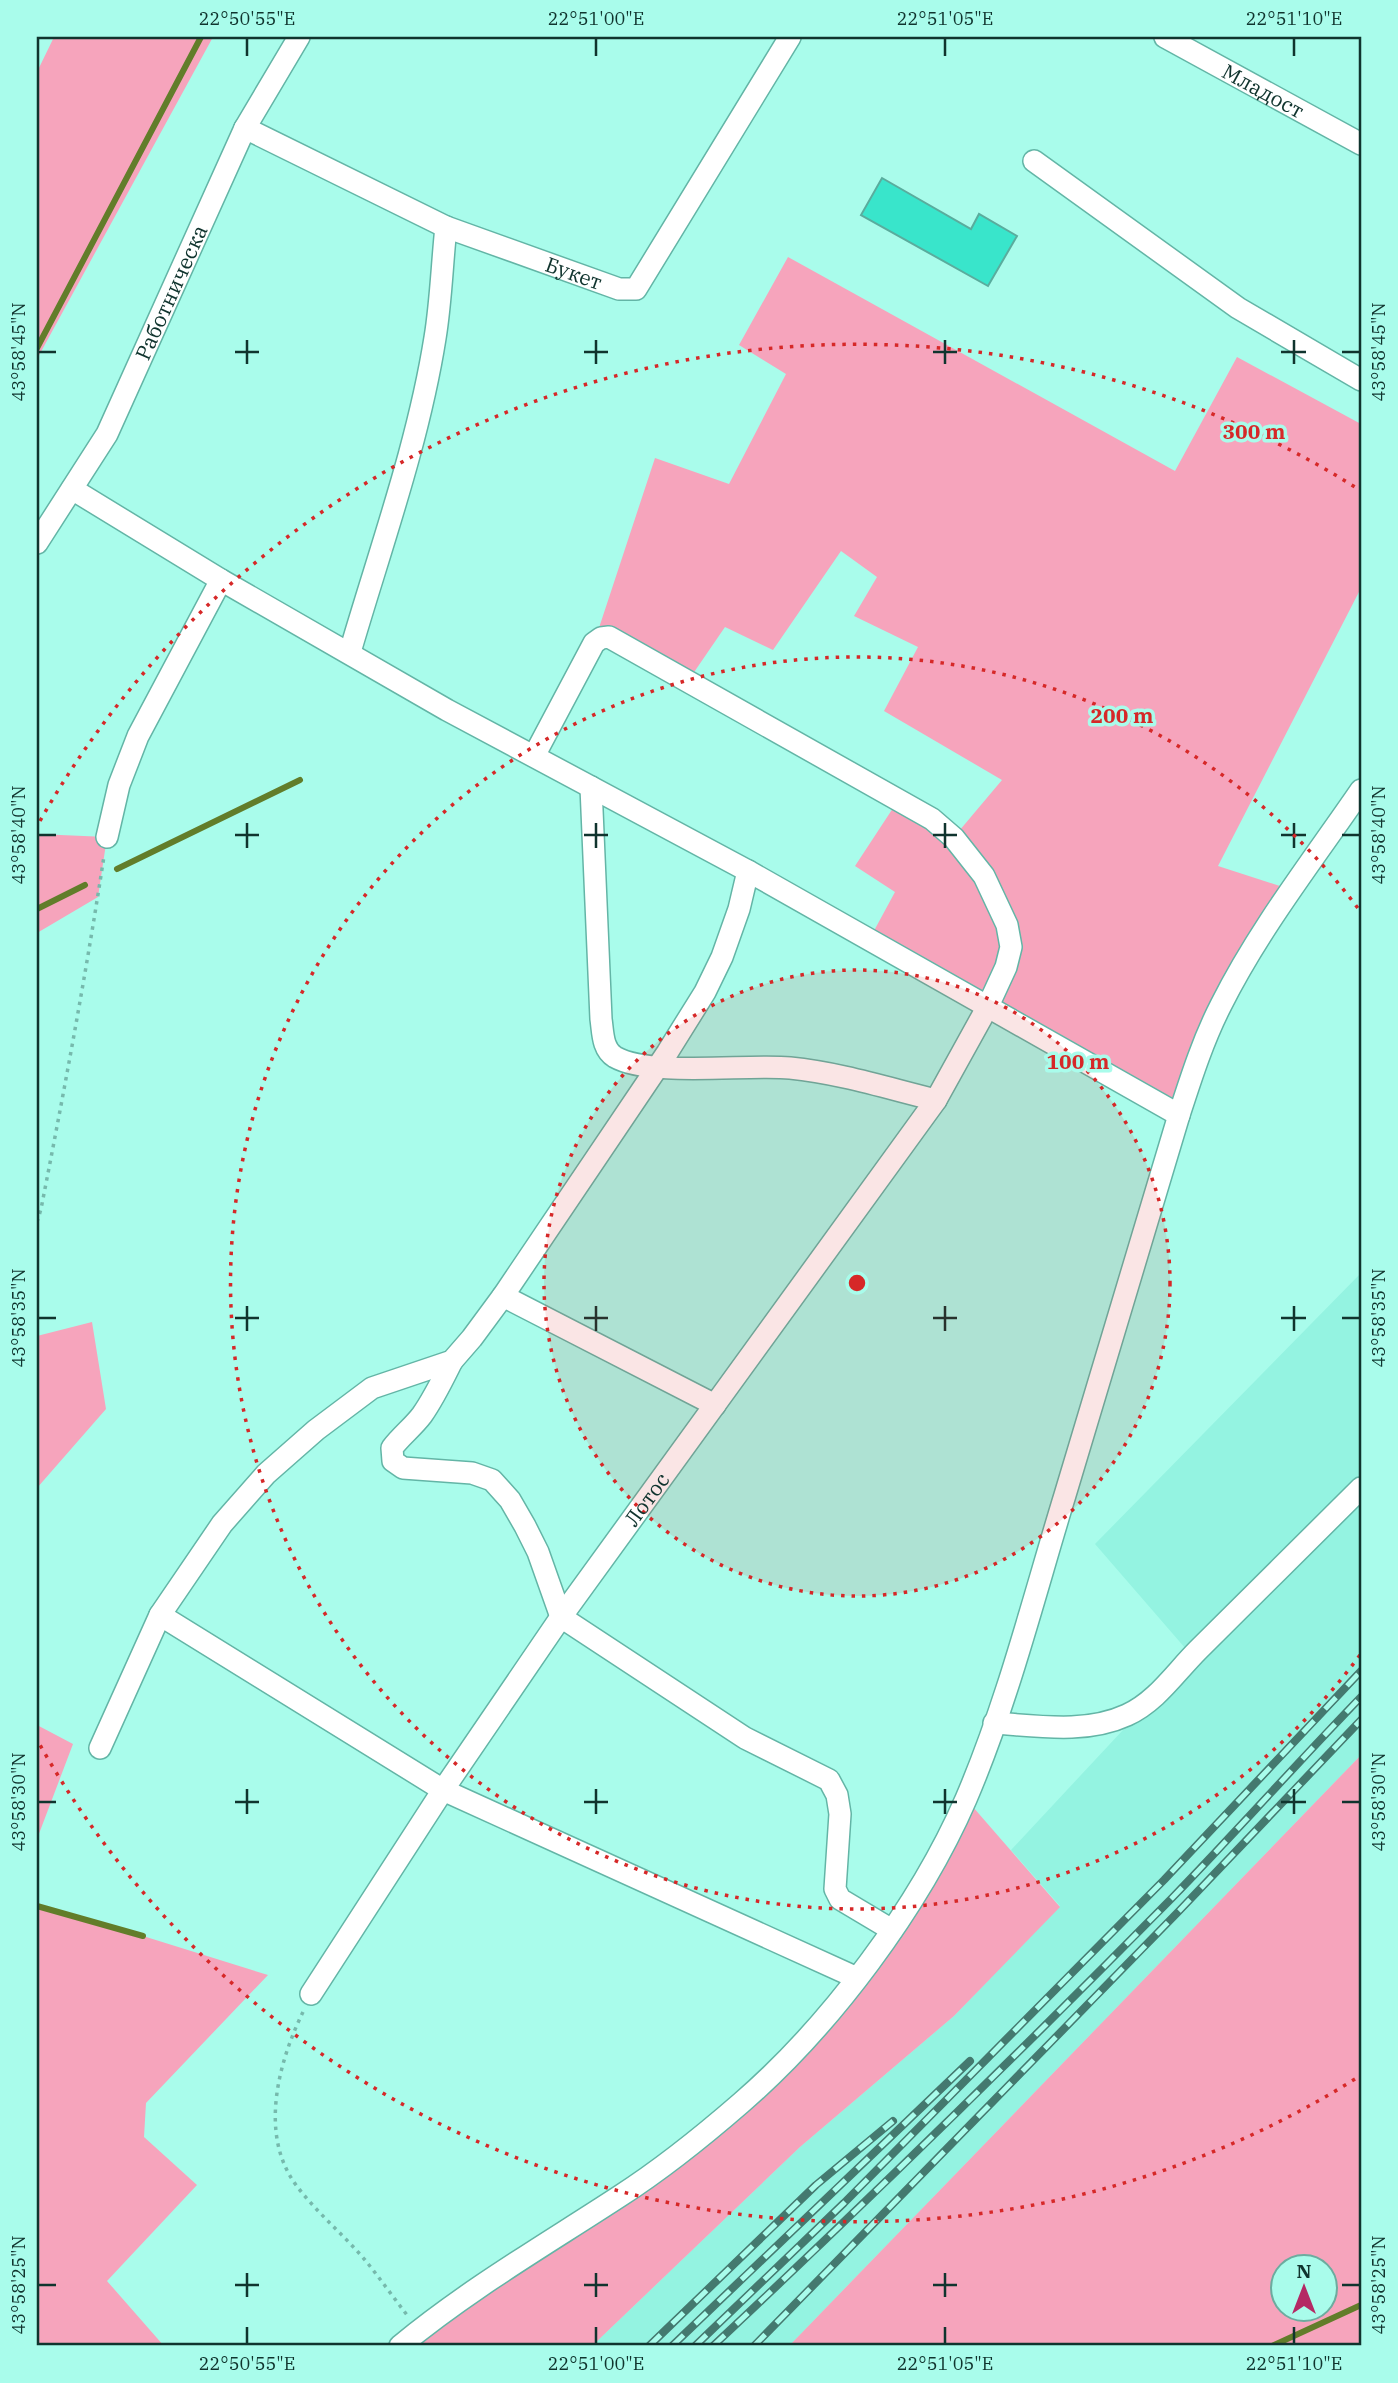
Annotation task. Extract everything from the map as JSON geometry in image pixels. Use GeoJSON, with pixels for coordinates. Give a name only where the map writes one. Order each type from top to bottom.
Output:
{"type":"FeatureCollection","features":[{"type":"Feature","properties":{"kind":"street","name":"Работническа"},"geometry":{"type":"LineString","coordinates":[[37,543],[107,434],[245,128],[299,37]]}},
{"type":"Feature","properties":{"kind":"street","name":"Букет"},"geometry":{"type":"LineString","coordinates":[[245,128],[446,227],[618,289],[636,289],[790,37]]}},
{"type":"Feature","properties":{"kind":"street","name":"Младост"},"geometry":{"type":"LineString","coordinates":[[1165,37],[1361,144]]}},
{"type":"Feature","properties":{"kind":"street"},"geometry":{"type":"LineString","coordinates":[[1034,161],[1238,308],[1361,380]]}},
{"type":"Feature","properties":{"kind":"street"},"geometry":{"type":"LineString","coordinates":[[350,652],[426,383],[436,337],[446,227]]}},
{"type":"Feature","properties":{"kind":"street"},"geometry":{"type":"LineString","coordinates":[[72,489],[221,580],[447,710],[748,871],[1179,1115]]}},
{"type":"Feature","properties":{"kind":"street"},"geometry":{"type":"LineString","coordinates":[[107,837],[119,785],[138,736],[221,580]]}},
{"type":"Feature","properties":{"kind":"street","name":"Лотос"},"geometry":{"type":"LineString","coordinates":[[311,1994],[443,1790],[561,1617],[936,1100],[988,1006],[1006,967],[1011,947],[1007,925],[984,876],[954,838],[918,810],[610,637],[601,638],[594,643],[534,756]]}},
{"type":"Feature","properties":{"kind":"street"},"geometry":{"type":"LineString","coordinates":[[591,787],[603,1042],[613,1056],[647,1066],[786,1068],[831,1073],[936,1100]]}},
{"type":"Feature","properties":{"kind":"street"},"geometry":{"type":"LineString","coordinates":[[400,2346],[488,2279],[623,2195],[751,2093],[802,2042],[857,1978],[892,1930],[941,1849],[960,1811],[1004,1699],[1199,1056],[1226,995],[1285,901],[1361,790]]}},
{"type":"Feature","properties":{"kind":"street"},"geometry":{"type":"LineString","coordinates":[[748,871],[739,909],[722,957],[705,992],[503,1296],[452,1360],[426,1409],[392,1448],[393,1461],[403,1468],[472,1473],[492,1480],[510,1500],[525,1526],[538,1552],[561,1617],[745,1738],[828,1780],[837,1795],[840,1814],[835,1889],[840,1899],[892,1930]]}},
{"type":"Feature","properties":{"kind":"street"},"geometry":{"type":"LineString","coordinates":[[503,1296],[715,1405]]}},
{"type":"Feature","properties":{"kind":"street"},"geometry":{"type":"LineString","coordinates":[[100,1748],[160,1615],[222,1524],[266,1474],[316,1430],[372,1388],[452,1360]]}},
{"type":"Feature","properties":{"kind":"street"},"geometry":{"type":"LineString","coordinates":[[994,1723],[1054,1727],[1094,1726],[1128,1715],[1158,1693],[1361,1488]]}},
{"type":"Feature","properties":{"kind":"street"},"geometry":{"type":"LineString","coordinates":[[160,1615],[443,1790],[857,1978]]}},
{"type":"Feature","properties":{"kind":"path"},"geometry":{"type":"LineString","coordinates":[[37,1222],[65,1086],[107,837]]}},
{"type":"Feature","properties":{"kind":"path"},"geometry":{"type":"LineString","coordinates":[[311,1994],[292,2034],[281,2076],[274,2122],[280,2152],[294,2183],[364,2259],[419,2331]]}},
{"type":"Feature","properties":{"kind":"shaded area"},"geometry":{"type":"Polygon","coordinates":[[[54,37],[213,37],[37,359],[37,72],[54,37]]]}},
{"type":"Feature","properties":{"kind":"shaded area"},"geometry":{"type":"Polygon","coordinates":[[[788,257],[1175,471],[1237,357],[1361,424],[1361,588],[1218,866],[1292,890],[1245,963],[1179,1115],[869,940],[895,892],[855,866],[899,799],[954,837],[1002,780],[884,711],[918,647],[854,616],[877,577],[841,551],[773,650],[725,627],[688,681],[594,643],[655,458],[729,484],[786,374],[739,345],[788,257]]]}},
{"type":"Feature","properties":{"kind":"shaded area"},"geometry":{"type":"Polygon","coordinates":[[[37,834],[107,837],[98,897],[37,933],[37,834]]]}},
{"type":"Feature","properties":{"kind":"shaded area"},"geometry":{"type":"Polygon","coordinates":[[[1361,1273],[1361,1755],[789,2346],[592,2346],[800,2147],[954,2016],[1060,1906],[1011,1850],[1192,1656],[1095,1544],[1361,1273]]]}},
{"type":"Feature","properties":{"kind":"shaded area"},"geometry":{"type":"Polygon","coordinates":[[[92,1322],[106,1409],[37,1488],[37,1336],[92,1322]]]}},
{"type":"Feature","properties":{"kind":"shaded area"},"geometry":{"type":"Polygon","coordinates":[[[37,1725],[73,1744],[37,1839],[37,1725]]]}},
{"type":"Feature","properties":{"kind":"shaded area"},"geometry":{"type":"Polygon","coordinates":[[[1361,1755],[1361,2346],[789,2346],[1361,1755]]]}},
{"type":"Feature","properties":{"kind":"shaded area"},"geometry":{"type":"Polygon","coordinates":[[[966,1799],[1060,1907],[954,2016],[800,2147],[592,2346],[400,2346],[671,2159],[857,1978],[966,1799]]]}},
{"type":"Feature","properties":{"kind":"shaded area"},"geometry":{"type":"Polygon","coordinates":[[[37,1906],[268,1975],[146,2103],[144,2137],[197,2185],[107,2281],[164,2346],[37,2346],[37,1906]]]}},
{"type":"Feature","properties":{"kind":"building"},"geometry":{"type":"Polygon","coordinates":[[[882,178],[971,229],[979,214],[1017,236],[988,286],[861,215],[882,178]]]}},
{"type":"Feature","properties":{"kind":"waterway"},"geometry":{"type":"LineString","coordinates":[[37,348],[201,37]]}},
{"type":"Feature","properties":{"kind":"waterway"},"geometry":{"type":"LineString","coordinates":[[117,869],[300,780]]}},
{"type":"Feature","properties":{"kind":"waterway"},"geometry":{"type":"LineString","coordinates":[[37,909],[85,885]]}},
{"type":"Feature","properties":{"kind":"waterway"},"geometry":{"type":"LineString","coordinates":[[37,1906],[143,1936]]}},
{"type":"Feature","properties":{"kind":"waterway"},"geometry":{"type":"LineString","coordinates":[[1272,2346],[1361,2305]]}},
{"type":"Feature","properties":{"kind":"railway"},"geometry":{"type":"LineString","coordinates":[[695,2346],[844,2203],[1164,1880],[1361,1671]]}},
{"type":"Feature","properties":{"kind":"railway"},"geometry":{"type":"LineString","coordinates":[[713,2346],[1116,1955],[1361,1697]]}},
{"type":"Feature","properties":{"kind":"railway"},"geometry":{"type":"LineString","coordinates":[[754,2346],[1179,1911],[1361,1720]]}},
{"type":"Feature","properties":{"kind":"railway"},"geometry":{"type":"LineString","coordinates":[[672,2346],[970,2061]]}},
{"type":"Feature","properties":{"kind":"railway"},"geometry":{"type":"LineString","coordinates":[[649,2346],[816,2185],[893,2121]]}}]}
